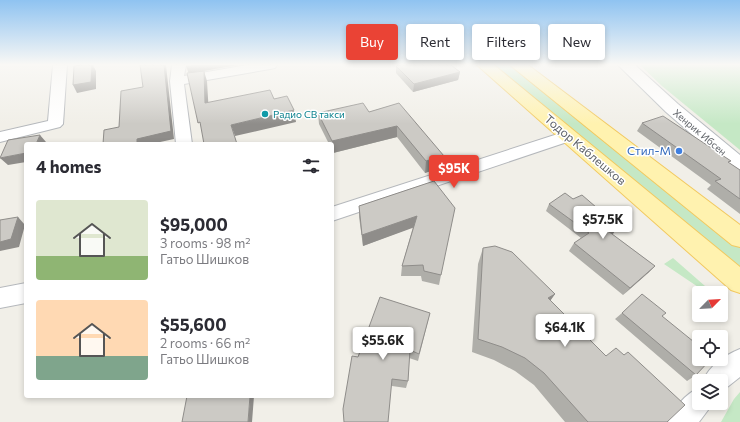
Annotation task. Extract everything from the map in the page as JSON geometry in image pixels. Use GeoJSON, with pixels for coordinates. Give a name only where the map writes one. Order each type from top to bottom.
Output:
{"type":"FeatureCollection","features":[{"type":"Feature","properties":{"kind":"main road","name":"Тодор Каблешков"},"geometry":{"type":"LineString","coordinates":[[508,85],[740,282]]}},
{"type":"Feature","properties":{"kind":"main road","name":"Тодор Каблешков"},"geometry":{"type":"LineString","coordinates":[[543,85],[740,238]]}},
{"type":"Feature","properties":{"kind":"main road","name":"Хенрик Ибсен"},"geometry":{"type":"LineString","coordinates":[[647,85],[672,108],[740,165]]}},
{"type":"Feature","properties":{"kind":"street"},"geometry":{"type":"LineString","coordinates":[[0,137],[55,124],[58,85]]}},
{"type":"Feature","properties":{"kind":"street"},"geometry":{"type":"LineString","coordinates":[[177,85],[184,142]]}},
{"type":"Feature","properties":{"kind":"street"},"geometry":{"type":"LineString","coordinates":[[334,213],[567,136]]}},
{"type":"Feature","properties":{"kind":"street"},"geometry":{"type":"LineString","coordinates":[[0,298],[24,293]]}},
{"type":"Feature","properties":{"kind":"street"},"geometry":{"type":"LineString","coordinates":[[724,374],[740,361]]}},
{"type":"Feature","properties":{"kind":"street"},"geometry":{"type":"LineString","coordinates":[[682,422],[692,410]]}},
{"type":"Feature","properties":{"kind":"green space"},"geometry":{"type":"Polygon","coordinates":[[[517,85],[535,85],[740,247],[740,268],[517,85]]]}},
{"type":"Feature","properties":{"kind":"green space"},"geometry":{"type":"Polygon","coordinates":[[[661,85],[740,85],[740,150],[661,85]]]}},
{"type":"Feature","properties":{"kind":"green space"},"geometry":{"type":"Polygon","coordinates":[[[673,258],[705,286],[697,286],[664,264],[673,258]]]}},
{"type":"Feature","properties":{"kind":"green space"},"geometry":{"type":"Polygon","coordinates":[[[740,392],[740,422],[721,422],[728,410],[740,392]]]}},
{"type":"Feature","properties":{"kind":"building"},"geometry":{"type":"Polygon","coordinates":[[[143,85],[166,85],[171,131],[137,139],[137,142],[103,142],[104,130],[119,127],[121,91],[143,87],[143,85]]]}},
{"type":"Feature","properties":{"kind":"building"},"geometry":{"type":"Polygon","coordinates":[[[190,85],[204,85],[205,103],[270,90],[274,99],[287,96],[294,110],[231,125],[236,142],[204,142],[200,122],[198,123],[190,85]]]}},
{"type":"Feature","properties":{"kind":"building"},"geometry":{"type":"Polygon","coordinates":[[[363,103],[369,112],[399,103],[444,156],[426,161],[397,126],[332,141],[318,113],[363,103]]]}},
{"type":"Feature","properties":{"kind":"building"},"geometry":{"type":"Polygon","coordinates":[[[663,116],[731,161],[728,162],[740,170],[740,199],[715,181],[721,179],[642,123],[663,116]]]}},
{"type":"Feature","properties":{"kind":"building"},"geometry":{"type":"Polygon","coordinates":[[[40,135],[37,142],[24,142],[24,153],[0,158],[8,140],[40,135]]]}},
{"type":"Feature","properties":{"kind":"building"},"geometry":{"type":"Polygon","coordinates":[[[434,181],[455,208],[441,275],[424,271],[423,265],[402,266],[417,216],[362,235],[359,206],[434,181]]]}},
{"type":"Feature","properties":{"kind":"building"},"geometry":{"type":"Polygon","coordinates":[[[565,193],[573,199],[582,195],[618,226],[608,231],[655,266],[630,288],[574,243],[589,233],[549,204],[565,193]]]}},
{"type":"Feature","properties":{"kind":"building"},"geometry":{"type":"Polygon","coordinates":[[[18,217],[11,239],[0,242],[0,220],[18,217]]]}},
{"type":"Feature","properties":{"kind":"building"},"geometry":{"type":"Polygon","coordinates":[[[495,246],[512,252],[555,294],[548,298],[606,356],[616,348],[624,355],[628,352],[685,405],[667,422],[588,422],[544,373],[525,358],[502,347],[478,339],[483,248],[495,246]]]}},
{"type":"Feature","properties":{"kind":"building"},"geometry":{"type":"Polygon","coordinates":[[[642,294],[666,313],[662,316],[692,340],[692,366],[704,366],[697,374],[695,374],[622,313],[642,294]]]}},
{"type":"Feature","properties":{"kind":"building"},"geometry":{"type":"Polygon","coordinates":[[[380,297],[430,313],[419,354],[410,350],[408,381],[392,379],[388,422],[344,422],[343,409],[352,356],[358,357],[380,297]]]}},
{"type":"Feature","properties":{"kind":"building"},"geometry":{"type":"Polygon","coordinates":[[[187,398],[250,398],[248,422],[182,422],[187,398]]]}},
{"type":"Feature","properties":{"kind":"place","name":"Радио СВ такси"},"geometry":{"type":"Point","coordinates":[265,114]}},
{"type":"Feature","properties":{"kind":"place","name":"Стил-М"},"geometry":{"type":"Point","coordinates":[679,151]}}]}
